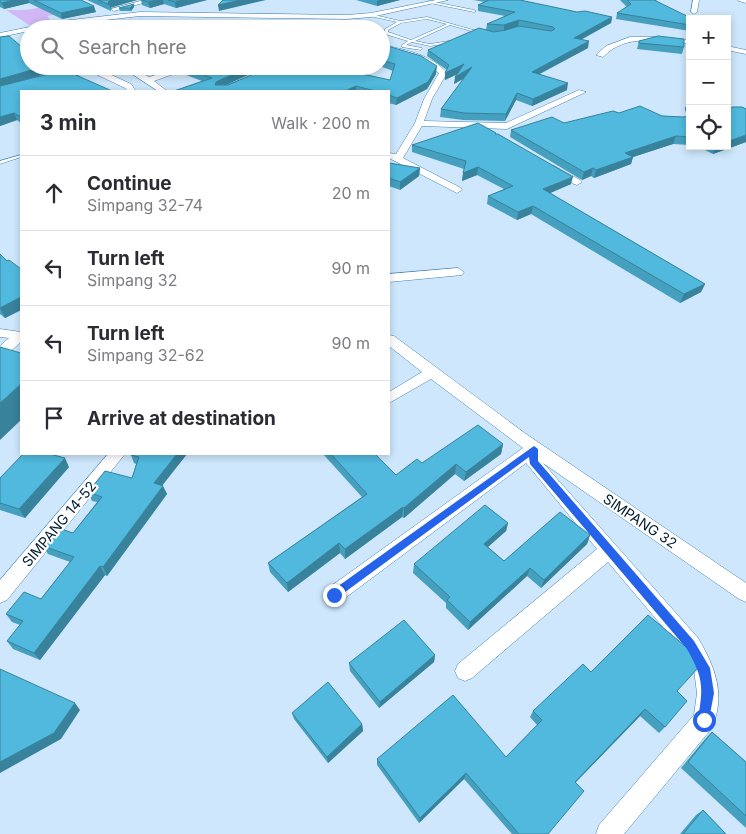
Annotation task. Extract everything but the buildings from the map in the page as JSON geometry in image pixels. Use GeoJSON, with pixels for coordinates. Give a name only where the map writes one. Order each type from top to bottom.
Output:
{"type":"FeatureCollection","features":[{"type":"Feature","properties":{"kind":"street"},"geometry":{"type":"LineString","coordinates":[[105,15],[151,0]]}},
{"type":"Feature","properties":{"kind":"street"},"geometry":{"type":"LineString","coordinates":[[411,0],[427,3]]}},
{"type":"Feature","properties":{"kind":"street"},"geometry":{"type":"LineString","coordinates":[[76,20],[105,15],[140,14],[332,17],[370,15],[445,0]]}},
{"type":"Feature","properties":{"kind":"street"},"geometry":{"type":"LineString","coordinates":[[694,12],[696,0]]}},
{"type":"Feature","properties":{"kind":"street"},"geometry":{"type":"LineString","coordinates":[[741,0],[746,1]]}},
{"type":"Feature","properties":{"kind":"street"},"geometry":{"type":"LineString","coordinates":[[0,35],[20,30]]}},
{"type":"Feature","properties":{"kind":"street"},"geometry":{"type":"LineString","coordinates":[[600,55],[613,44],[628,39],[686,42]]}},
{"type":"Feature","properties":{"kind":"street"},"geometry":{"type":"LineString","coordinates":[[731,49],[746,52]]}},
{"type":"Feature","properties":{"kind":"street"},"geometry":{"type":"LineString","coordinates":[[390,50],[419,58],[440,69],[443,73],[428,100],[419,123],[393,157],[457,190]]}},
{"type":"Feature","properties":{"kind":"street"},"geometry":{"type":"LineString","coordinates":[[47,78],[56,75]]}},
{"type":"Feature","properties":{"kind":"street"},"geometry":{"type":"LineString","coordinates":[[103,75],[130,89]]}},
{"type":"Feature","properties":{"kind":"street"},"geometry":{"type":"LineString","coordinates":[[139,75],[162,90]]}},
{"type":"Feature","properties":{"kind":"street"},"geometry":{"type":"LineString","coordinates":[[148,80],[164,75]]}},
{"type":"Feature","properties":{"kind":"street"},"geometry":{"type":"LineString","coordinates":[[419,123],[480,126],[514,124],[582,92]]}},
{"type":"Feature","properties":{"kind":"street"},"geometry":{"type":"LineString","coordinates":[[480,126],[496,135]]}},
{"type":"Feature","properties":{"kind":"street"},"geometry":{"type":"LineString","coordinates":[[544,163],[577,182]]}},
{"type":"Feature","properties":{"kind":"street"},"geometry":{"type":"LineString","coordinates":[[390,278],[458,272]]}},
{"type":"Feature","properties":{"kind":"street"},"geometry":{"type":"LineString","coordinates":[[0,333],[20,336]]}},
{"type":"Feature","properties":{"kind":"street"},"geometry":{"type":"LineString","coordinates":[[0,353],[20,337]]}},
{"type":"Feature","properties":{"kind":"street","name":"SIMPANG 32"},"geometry":{"type":"LineString","coordinates":[[390,340],[431,373],[473,402],[534,449],[746,593]]}},
{"type":"Feature","properties":{"kind":"street"},"geometry":{"type":"LineString","coordinates":[[390,397],[431,373]]}},
{"type":"Feature","properties":{"kind":"street"},"geometry":{"type":"LineString","coordinates":[[534,449],[533,462],[691,645],[704,668],[708,693],[704,720],[608,834]]}},
{"type":"Feature","properties":{"kind":"street"},"geometry":{"type":"LineString","coordinates":[[334,595],[534,449]]}},
{"type":"Feature","properties":{"kind":"street","name":"SIMPANG 14-52"},"geometry":{"type":"LineString","coordinates":[[0,594],[116,455]]}},
{"type":"Feature","properties":{"kind":"street"},"geometry":{"type":"LineString","coordinates":[[465,671],[609,550]]}},
{"type":"Feature","properties":{"kind":"lane"},"geometry":{"type":"LineString","coordinates":[[427,3],[474,11]]}},
{"type":"Feature","properties":{"kind":"lane"},"geometry":{"type":"LineString","coordinates":[[370,15],[400,22],[427,18],[485,34]]}},
{"type":"Feature","properties":{"kind":"lane"},"geometry":{"type":"LineString","coordinates":[[390,29],[400,22]]}},
{"type":"Feature","properties":{"kind":"lane"},"geometry":{"type":"LineString","coordinates":[[421,49],[403,46],[451,24]]}},
{"type":"Feature","properties":{"kind":"lane"},"geometry":{"type":"LineString","coordinates":[[465,35],[474,31]]}},
{"type":"Feature","properties":{"kind":"lane"},"geometry":{"type":"LineString","coordinates":[[390,34],[411,41],[437,45],[456,39]]}},
{"type":"Feature","properties":{"kind":"lane"},"geometry":{"type":"LineString","coordinates":[[0,164],[20,156]]}},
{"type":"Feature","properties":{"kind":"shaded area"},"geometry":{"type":"Polygon","coordinates":[[[50,0],[85,9],[47,16],[50,20],[22,20],[6,10],[24,10],[41,7],[50,0]]]}},
{"type":"Feature","properties":{"kind":"route"},"geometry":{"type":"LineString","coordinates":[[334,595],[534,449],[533,462],[544,476],[691,645],[704,668],[708,693],[704,720]]}}]}
